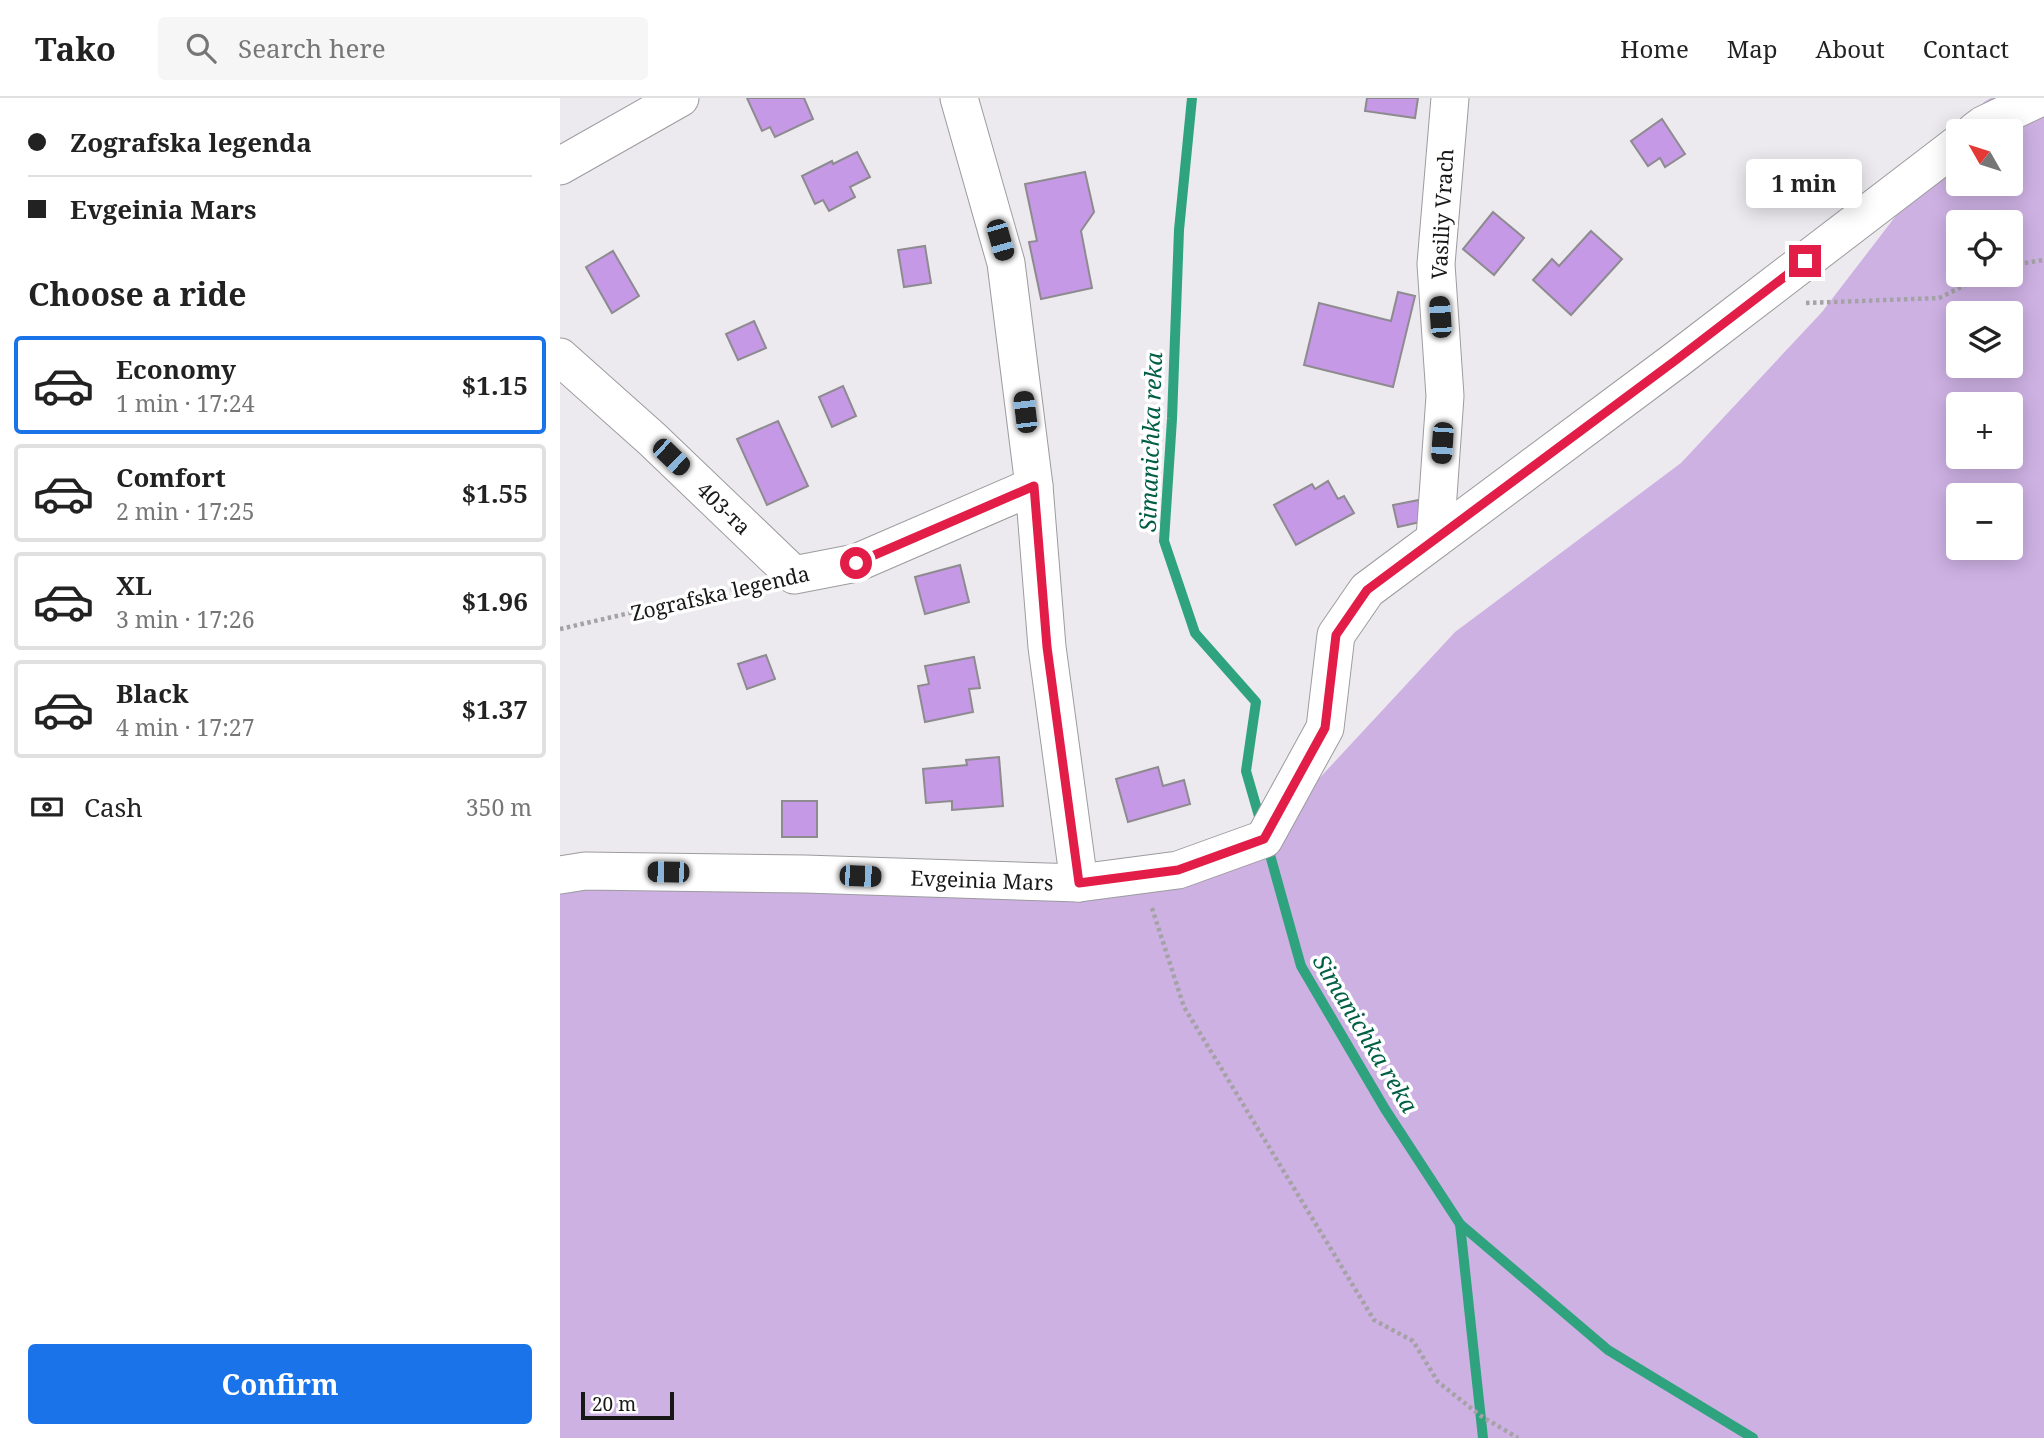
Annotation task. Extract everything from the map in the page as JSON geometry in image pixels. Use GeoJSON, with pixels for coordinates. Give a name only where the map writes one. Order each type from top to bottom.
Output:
{"type":"FeatureCollection","features":[{"type":"Feature","properties":{"kind":"street"},"geometry":{"type":"LineString","coordinates":[[560,166],[680,98]]}},
{"type":"Feature","properties":{"kind":"street"},"geometry":{"type":"LineString","coordinates":[[960,98],[1006,263],[1034,486],[1047,647],[1079,883]]}},
{"type":"Feature","properties":{"kind":"street","name":"Vasiliy Vrach"},"geometry":{"type":"LineString","coordinates":[[1435,539],[1445,396],[1436,264],[1450,98]]}},
{"type":"Feature","properties":{"kind":"street"},"geometry":{"type":"LineString","coordinates":[[1995,119],[2039,98]]}},
{"type":"Feature","properties":{"kind":"street","name":"Evgeinia Mars"},"geometry":{"type":"LineString","coordinates":[[560,875],[585,871],[805,874],[1079,883],[1178,870],[1270,827],[1325,728],[1336,635],[1367,590],[1676,360],[1946,153]]}},
{"type":"Feature","properties":{"kind":"street","name":"403-та"},"geometry":{"type":"LineString","coordinates":[[560,357],[652,439],[794,575]]}},
{"type":"Feature","properties":{"kind":"street","name":"Zografska legenda"},"geometry":{"type":"LineString","coordinates":[[794,575],[856,563],[1034,486]]}},
{"type":"Feature","properties":{"kind":"path"},"geometry":{"type":"LineString","coordinates":[[2023,263],[2044,260]]}},
{"type":"Feature","properties":{"kind":"path"},"geometry":{"type":"LineString","coordinates":[[1804,303],[1939,298],[1961,287]]}},
{"type":"Feature","properties":{"kind":"path","name":"Zografska legenda"},"geometry":{"type":"LineString","coordinates":[[560,629],[794,575]]}},
{"type":"Feature","properties":{"kind":"path"},"geometry":{"type":"LineString","coordinates":[[1141,874],[1184,1007],[1374,1321],[1413,1341],[1438,1382],[1481,1416],[1518,1438]]}},
{"type":"Feature","properties":{"kind":"shaded area"},"geometry":{"type":"Polygon","coordinates":[[[1991,98],[2044,98],[2044,1438],[560,1438],[560,875],[1079,883],[1263,839],[1455,632],[1681,463],[1822,312],[1946,151],[1946,196],[2023,196],[2023,119],[1971,119],[1984,102],[1991,98]]]}},
{"type":"Feature","properties":{"kind":"building"},"geometry":{"type":"Polygon","coordinates":[[[747,98],[804,98],[813,119],[775,137],[770,127],[762,131],[747,98]]]}},
{"type":"Feature","properties":{"kind":"building"},"geometry":{"type":"Polygon","coordinates":[[[1367,98],[1418,98],[1415,118],[1365,111],[1367,98]]]}},
{"type":"Feature","properties":{"kind":"building"},"geometry":{"type":"Polygon","coordinates":[[[1662,119],[1685,154],[1665,167],[1660,158],[1648,166],[1631,141],[1662,119]]]}},
{"type":"Feature","properties":{"kind":"building"},"geometry":{"type":"Polygon","coordinates":[[[857,152],[870,177],[850,187],[855,197],[829,211],[823,200],[815,204],[802,176],[857,152]]]}},
{"type":"Feature","properties":{"kind":"building"},"geometry":{"type":"Polygon","coordinates":[[[1085,172],[1094,212],[1081,231],[1092,288],[1041,299],[1029,242],[1037,241],[1025,184],[1085,172]]]}},
{"type":"Feature","properties":{"kind":"building"},"geometry":{"type":"Polygon","coordinates":[[[1493,212],[1524,238],[1494,275],[1463,249],[1493,212]]]}},
{"type":"Feature","properties":{"kind":"building"},"geometry":{"type":"Polygon","coordinates":[[[1591,231],[1622,259],[1571,315],[1533,280],[1552,259],[1559,266],[1591,231]]]}},
{"type":"Feature","properties":{"kind":"building"},"geometry":{"type":"Polygon","coordinates":[[[925,246],[931,283],[904,287],[898,250],[925,246]]]}},
{"type":"Feature","properties":{"kind":"building"},"geometry":{"type":"Polygon","coordinates":[[[613,251],[639,296],[612,313],[586,267],[613,251]]]}},
{"type":"Feature","properties":{"kind":"building"},"geometry":{"type":"Polygon","coordinates":[[[1398,292],[1415,296],[1393,387],[1304,365],[1319,303],[1391,321],[1398,292]]]}},
{"type":"Feature","properties":{"kind":"building"},"geometry":{"type":"Polygon","coordinates":[[[754,321],[766,348],[738,360],[726,334],[754,321]]]}},
{"type":"Feature","properties":{"kind":"building"},"geometry":{"type":"Polygon","coordinates":[[[843,386],[856,416],[832,427],[819,397],[843,386]]]}},
{"type":"Feature","properties":{"kind":"building"},"geometry":{"type":"Polygon","coordinates":[[[778,421],[808,486],[767,505],[737,439],[778,421]]]}},
{"type":"Feature","properties":{"kind":"building"},"geometry":{"type":"Polygon","coordinates":[[[1328,481],[1338,499],[1344,496],[1354,513],[1296,545],[1274,505],[1312,484],[1315,489],[1328,481]]]}},
{"type":"Feature","properties":{"kind":"building"},"geometry":{"type":"Polygon","coordinates":[[[1424,499],[1429,520],[1398,527],[1393,505],[1424,499]]]}},
{"type":"Feature","properties":{"kind":"building"},"geometry":{"type":"Polygon","coordinates":[[[960,565],[969,602],[925,614],[915,577],[960,565]]]}},
{"type":"Feature","properties":{"kind":"building"},"geometry":{"type":"Polygon","coordinates":[[[766,655],[775,679],[747,689],[738,664],[766,655]]]}},
{"type":"Feature","properties":{"kind":"building"},"geometry":{"type":"Polygon","coordinates":[[[974,657],[980,688],[969,689],[973,712],[925,722],[918,686],[929,684],[925,666],[974,657]]]}},
{"type":"Feature","properties":{"kind":"building"},"geometry":{"type":"Polygon","coordinates":[[[999,757],[1003,806],[952,810],[952,801],[926,803],[923,769],[967,765],[966,760],[999,757]]]}},
{"type":"Feature","properties":{"kind":"building"},"geometry":{"type":"Polygon","coordinates":[[[1158,767],[1163,786],[1184,780],[1190,804],[1128,822],[1116,779],[1158,767]]]}},
{"type":"Feature","properties":{"kind":"building"},"geometry":{"type":"Polygon","coordinates":[[[782,801],[817,801],[817,837],[782,837],[782,801]]]}},
{"type":"Feature","properties":{"kind":"waterway","name":"Simanichka reka"},"geometry":{"type":"LineString","coordinates":[[1192,98],[1179,230],[1172,419],[1164,541],[1195,633],[1256,702],[1246,771],[1261,823]]}},
{"type":"Feature","properties":{"kind":"waterway","name":"Simanichka reka"},"geometry":{"type":"LineString","coordinates":[[1267,844],[1301,966],[1385,1109],[1460,1224],[1608,1350],[1753,1438]]}},
{"type":"Feature","properties":{"kind":"waterway"},"geometry":{"type":"LineString","coordinates":[[1460,1224],[1483,1438]]}},
{"type":"Feature","properties":{"kind":"route"},"geometry":{"type":"LineString","coordinates":[[856,563],[1034,486],[1047,647],[1079,883],[1178,870],[1264,839],[1325,728],[1336,635],[1367,590],[1805,261]]}}]}
